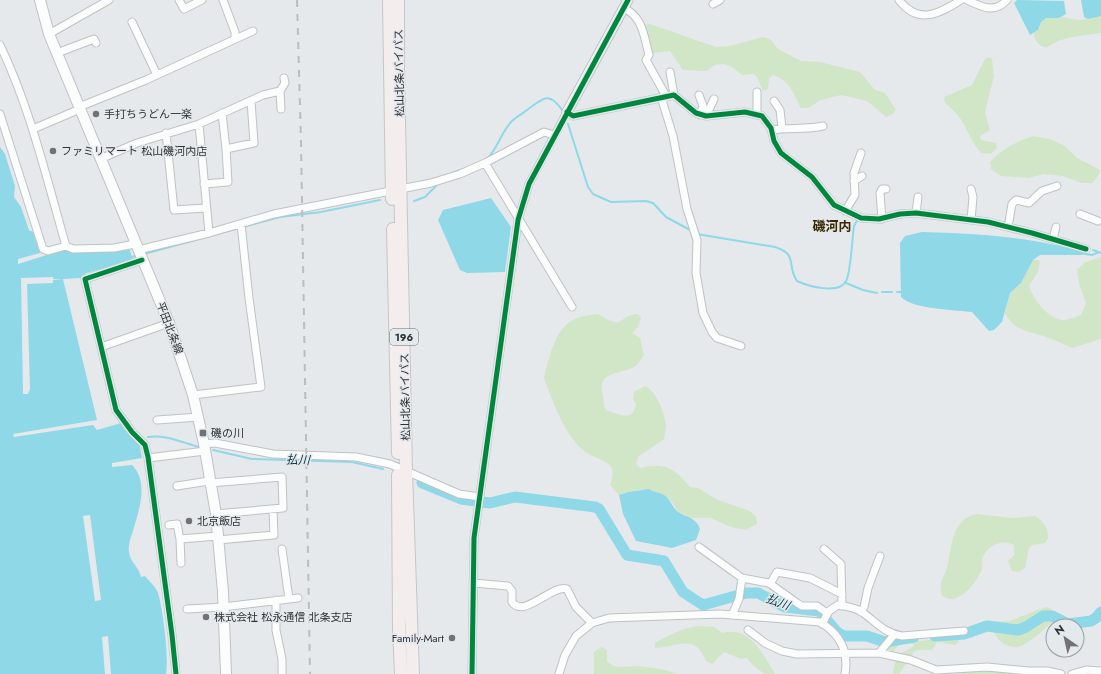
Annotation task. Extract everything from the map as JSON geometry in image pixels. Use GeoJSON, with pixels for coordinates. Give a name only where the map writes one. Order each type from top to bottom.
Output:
{"type":"FeatureCollection","features":[{"type":"Feature","properties":{"kind":"highway","name":"松山北条バイパス"},"geometry":{"type":"LineString","coordinates":[[389,0],[396,189],[402,470],[413,674]]}},
{"type":"Feature","properties":{"kind":"highway","name":"松山北条バイパス"},"geometry":{"type":"LineString","coordinates":[[396,189],[398,0]]}},
{"type":"Feature","properties":{"kind":"highway","name":"松山北条バイパス"},"geometry":{"type":"LineString","coordinates":[[402,470],[399,629],[402,674]]}},
{"type":"Feature","properties":{"kind":"main road","name":"平田北条線"},"geometry":{"type":"LineString","coordinates":[[40,0],[57,53],[169,323],[193,395],[205,447],[216,514],[226,674]]}},
{"type":"Feature","properties":{"kind":"street"},"geometry":{"type":"LineString","coordinates":[[50,34],[109,0]]}},
{"type":"Feature","properties":{"kind":"street"},"geometry":{"type":"LineString","coordinates":[[179,0],[184,9],[202,0]]}},
{"type":"Feature","properties":{"kind":"street"},"geometry":{"type":"LineString","coordinates":[[223,0],[235,32],[235,39]]}},
{"type":"Feature","properties":{"kind":"street"},"geometry":{"type":"LineString","coordinates":[[712,4],[720,0]]}},
{"type":"Feature","properties":{"kind":"street"},"geometry":{"type":"LineString","coordinates":[[899,0],[906,9],[913,12],[932,15],[943,12],[962,0]]}},
{"type":"Feature","properties":{"kind":"street"},"geometry":{"type":"LineString","coordinates":[[967,0],[980,6],[994,9],[999,7],[1007,0]]}},
{"type":"Feature","properties":{"kind":"street"},"geometry":{"type":"LineString","coordinates":[[472,674],[474,538],[518,220],[529,184],[625,4],[640,24],[649,56],[646,60],[663,96],[673,136],[686,209],[698,249],[696,273],[703,313],[712,332],[717,338],[741,346]]}},
{"type":"Feature","properties":{"kind":"street"},"geometry":{"type":"LineString","coordinates":[[132,22],[157,75]]}},
{"type":"Feature","properties":{"kind":"street"},"geometry":{"type":"LineString","coordinates":[[33,129],[253,31]]}},
{"type":"Feature","properties":{"kind":"street"},"geometry":{"type":"LineString","coordinates":[[57,53],[94,39],[96,43]]}},
{"type":"Feature","properties":{"kind":"street"},"geometry":{"type":"LineString","coordinates":[[0,45],[8,62],[33,129],[66,246]]}},
{"type":"Feature","properties":{"kind":"street"},"geometry":{"type":"LineString","coordinates":[[670,72],[674,95]]}},
{"type":"Feature","properties":{"kind":"street"},"geometry":{"type":"LineString","coordinates":[[281,109],[280,91],[285,82],[284,78]]}},
{"type":"Feature","properties":{"kind":"street"},"geometry":{"type":"LineString","coordinates":[[100,159],[166,133],[199,124],[251,101],[280,91]]}},
{"type":"Feature","properties":{"kind":"street"},"geometry":{"type":"LineString","coordinates":[[757,92],[757,114]]}},
{"type":"Feature","properties":{"kind":"street"},"geometry":{"type":"LineString","coordinates":[[567,112],[573,116],[663,96],[674,95],[681,99],[688,107],[703,115],[745,112],[757,114],[766,120],[774,141],[781,153],[812,177],[834,205],[846,212],[859,217],[882,216],[917,211],[971,218],[1008,225],[1054,237],[1086,249]]}},
{"type":"Feature","properties":{"kind":"street"},"geometry":{"type":"LineString","coordinates":[[699,95],[703,106],[703,115]]}},
{"type":"Feature","properties":{"kind":"street"},"geometry":{"type":"LineString","coordinates":[[703,115],[714,100]]}},
{"type":"Feature","properties":{"kind":"street"},"geometry":{"type":"LineString","coordinates":[[226,149],[254,143],[251,101]]}},
{"type":"Feature","properties":{"kind":"street"},"geometry":{"type":"LineString","coordinates":[[774,101],[780,110],[782,128]]}},
{"type":"Feature","properties":{"kind":"street"},"geometry":{"type":"LineString","coordinates":[[204,184],[228,182],[222,113]]}},
{"type":"Feature","properties":{"kind":"street"},"geometry":{"type":"LineString","coordinates":[[0,114],[43,249],[48,252],[66,246],[72,249],[114,248],[139,253]]}},
{"type":"Feature","properties":{"kind":"street"},"geometry":{"type":"LineString","coordinates":[[199,124],[209,233]]}},
{"type":"Feature","properties":{"kind":"street"},"geometry":{"type":"LineString","coordinates":[[771,130],[782,128],[809,129],[823,126]]}},
{"type":"Feature","properties":{"kind":"street"},"geometry":{"type":"LineString","coordinates":[[176,674],[148,458],[145,445],[132,432],[116,410],[85,279],[139,253],[209,233],[241,226],[301,208],[416,186],[453,177],[485,163],[544,132],[554,135]]}},
{"type":"Feature","properties":{"kind":"street"},"geometry":{"type":"LineString","coordinates":[[166,133],[174,210],[206,208]]}},
{"type":"Feature","properties":{"kind":"street"},"geometry":{"type":"LineString","coordinates":[[846,212],[855,195],[854,173],[861,153]]}},
{"type":"Feature","properties":{"kind":"street"},"geometry":{"type":"LineString","coordinates":[[485,163],[518,220],[572,307]]}},
{"type":"Feature","properties":{"kind":"street"},"geometry":{"type":"LineString","coordinates":[[854,181],[862,176]]}},
{"type":"Feature","properties":{"kind":"street"},"geometry":{"type":"LineString","coordinates":[[1008,225],[1012,204],[1016,200],[1029,203],[1042,192],[1057,186]]}},
{"type":"Feature","properties":{"kind":"street"},"geometry":{"type":"LineString","coordinates":[[882,216],[880,192],[886,189]]}},
{"type":"Feature","properties":{"kind":"street"},"geometry":{"type":"LineString","coordinates":[[971,189],[973,197],[971,218]]}},
{"type":"Feature","properties":{"kind":"street"},"geometry":{"type":"LineString","coordinates":[[917,211],[918,197]]}},
{"type":"Feature","properties":{"kind":"street"},"geometry":{"type":"LineString","coordinates":[[1080,214],[1098,221]]}},
{"type":"Feature","properties":{"kind":"street"},"geometry":{"type":"LineString","coordinates":[[193,395],[261,387],[241,226]]}},
{"type":"Feature","properties":{"kind":"street"},"geometry":{"type":"LineString","coordinates":[[1054,237],[1056,227]]}},
{"type":"Feature","properties":{"kind":"street"},"geometry":{"type":"LineString","coordinates":[[101,347],[169,323]]}},
{"type":"Feature","properties":{"kind":"street"},"geometry":{"type":"LineString","coordinates":[[157,420],[199,417]]}},
{"type":"Feature","properties":{"kind":"street"},"geometry":{"type":"LineString","coordinates":[[148,458],[215,444],[273,454],[356,457],[390,464],[459,494],[480,497]]}},
{"type":"Feature","properties":{"kind":"street"},"geometry":{"type":"LineString","coordinates":[[177,486],[282,476],[283,508],[216,514]]}},
{"type":"Feature","properties":{"kind":"street"},"geometry":{"type":"LineString","coordinates":[[180,539],[274,535],[273,509]]}},
{"type":"Feature","properties":{"kind":"street"},"geometry":{"type":"LineString","coordinates":[[169,524],[177,524],[180,539],[181,563]]}},
{"type":"Feature","properties":{"kind":"street"},"geometry":{"type":"LineString","coordinates":[[699,547],[742,578],[761,580],[770,584],[802,606],[817,606],[837,637],[842,642],[846,654],[845,674]]}},
{"type":"Feature","properties":{"kind":"street"},"geometry":{"type":"LineString","coordinates":[[282,549],[289,599]]}},
{"type":"Feature","properties":{"kind":"street"},"geometry":{"type":"LineString","coordinates":[[824,549],[841,564],[842,606]]}},
{"type":"Feature","properties":{"kind":"street"},"geometry":{"type":"LineString","coordinates":[[861,612],[864,607],[868,588],[880,556]]}},
{"type":"Feature","properties":{"kind":"street"},"geometry":{"type":"LineString","coordinates":[[770,584],[777,572],[810,578],[842,594]]}},
{"type":"Feature","properties":{"kind":"street"},"geometry":{"type":"LineString","coordinates":[[732,615],[740,595],[742,578]]}},
{"type":"Feature","properties":{"kind":"street"},"geometry":{"type":"LineString","coordinates":[[473,583],[508,586],[512,591],[512,602],[518,606],[523,606],[539,600],[558,589],[567,588],[576,607],[592,623]]}},
{"type":"Feature","properties":{"kind":"street"},"geometry":{"type":"LineString","coordinates":[[186,609],[223,607],[298,598]]}},
{"type":"Feature","properties":{"kind":"street"},"geometry":{"type":"LineString","coordinates":[[276,600],[276,630],[282,659],[282,674]]}},
{"type":"Feature","properties":{"kind":"street"},"geometry":{"type":"LineString","coordinates":[[825,617],[833,607],[842,606],[861,612],[889,640]]}},
{"type":"Feature","properties":{"kind":"street"},"geometry":{"type":"LineString","coordinates":[[559,674],[565,655],[576,636],[592,623],[618,617],[732,615],[825,617]]}},
{"type":"Feature","properties":{"kind":"street"},"geometry":{"type":"LineString","coordinates":[[748,630],[761,640],[782,651],[798,654],[879,653],[911,660],[936,670],[987,667],[1023,671],[1047,671],[1061,674]]}},
{"type":"Feature","properties":{"kind":"street"},"geometry":{"type":"LineString","coordinates":[[879,653],[889,640],[902,636],[964,631]]}},
{"type":"Feature","properties":{"kind":"street"},"geometry":{"type":"LineString","coordinates":[[1072,674],[1086,670],[1101,671]]}},
{"type":"Feature","properties":{"kind":"green space"},"geometry":{"type":"Polygon","coordinates":[[[1093,16],[1101,16],[1101,33],[1065,39],[1046,48],[1039,44],[1034,35],[1034,32],[1038,30],[1041,22],[1046,18],[1063,17],[1081,20],[1093,16]]]}},
{"type":"Feature","properties":{"kind":"green space"},"geometry":{"type":"Polygon","coordinates":[[[650,24],[716,47],[730,46],[763,37],[770,39],[778,49],[801,61],[820,62],[860,72],[875,90],[885,93],[896,110],[893,114],[886,117],[867,101],[841,95],[821,100],[808,108],[801,108],[788,84],[773,75],[769,78],[768,89],[763,91],[757,77],[754,74],[742,75],[732,67],[723,64],[714,65],[707,71],[683,70],[670,51],[653,53],[646,50],[641,30],[644,25],[650,24]]]}},
{"type":"Feature","properties":{"kind":"green space"},"geometry":{"type":"Polygon","coordinates":[[[989,57],[992,59],[994,76],[985,112],[990,130],[980,136],[981,140],[996,143],[997,148],[991,154],[981,153],[960,119],[945,103],[944,97],[972,85],[985,59],[989,57]]]}},
{"type":"Feature","properties":{"kind":"green space"},"geometry":{"type":"Polygon","coordinates":[[[1033,136],[1050,139],[1065,146],[1077,158],[1100,170],[1098,176],[1092,183],[1081,183],[1063,176],[1043,174],[1029,178],[1001,176],[991,169],[990,162],[1005,149],[1015,143],[1033,136]]]}},
{"type":"Feature","properties":{"kind":"green space"},"geometry":{"type":"Polygon","coordinates":[[[1101,257],[1101,339],[1072,348],[1049,338],[1019,328],[1009,320],[1005,313],[1010,293],[1021,283],[1033,260],[1039,260],[1040,263],[1035,277],[1029,286],[1034,297],[1042,308],[1053,317],[1059,319],[1065,320],[1081,315],[1086,303],[1079,284],[1077,270],[1084,263],[1101,257]]]}},
{"type":"Feature","properties":{"kind":"green space"},"geometry":{"type":"Polygon","coordinates":[[[598,314],[613,322],[621,321],[631,315],[638,314],[641,318],[638,327],[632,333],[640,338],[644,355],[634,367],[606,378],[603,382],[602,388],[604,405],[609,412],[626,416],[631,414],[636,405],[633,399],[634,392],[645,386],[653,392],[659,403],[664,415],[666,426],[664,439],[638,457],[636,464],[640,468],[648,466],[662,466],[668,468],[685,480],[690,487],[698,488],[718,500],[750,511],[756,517],[757,524],[746,530],[731,527],[711,518],[688,518],[686,515],[679,513],[672,502],[663,495],[641,490],[619,495],[610,485],[613,473],[611,467],[605,462],[584,451],[577,444],[560,418],[544,378],[550,354],[561,331],[573,320],[598,314]]]}},
{"type":"Feature","properties":{"kind":"green space"},"geometry":{"type":"Polygon","coordinates":[[[976,514],[1012,518],[1035,516],[1045,526],[1048,538],[1045,543],[1033,545],[1029,548],[1025,568],[1018,572],[1012,571],[1008,561],[1014,555],[1014,545],[1004,542],[990,547],[982,560],[982,569],[970,588],[961,596],[956,598],[951,599],[942,596],[942,581],[947,567],[954,535],[962,522],[968,517],[976,514]]]}},
{"type":"Feature","properties":{"kind":"green space"},"geometry":{"type":"Polygon","coordinates":[[[1046,607],[1052,609],[1053,618],[1045,618],[1045,629],[1022,646],[1014,647],[1003,644],[989,628],[984,629],[972,638],[968,637],[968,634],[974,633],[982,625],[989,622],[1009,621],[1046,607]]]}},
{"type":"Feature","properties":{"kind":"green space"},"geometry":{"type":"Polygon","coordinates":[[[698,626],[714,627],[722,633],[740,633],[748,637],[766,658],[775,674],[764,674],[747,658],[741,659],[724,652],[712,664],[706,661],[696,647],[690,644],[677,644],[655,648],[655,643],[665,637],[681,630],[698,626]]]}},
{"type":"Feature","properties":{"kind":"green space"},"geometry":{"type":"Polygon","coordinates":[[[958,637],[959,642],[955,645],[937,642],[932,650],[918,650],[914,652],[899,674],[893,674],[898,657],[913,647],[914,644],[899,644],[894,651],[887,650],[885,647],[890,644],[958,637]]]}},
{"type":"Feature","properties":{"kind":"green space"},"geometry":{"type":"Polygon","coordinates":[[[601,647],[607,650],[607,661],[614,666],[647,667],[677,674],[594,674],[594,652],[601,647]]]}},
{"type":"Feature","properties":{"kind":"green space"},"geometry":{"type":"Polygon","coordinates":[[[964,670],[982,670],[1021,674],[962,674],[964,670]]]}},
{"type":"Feature","properties":{"kind":"water"},"geometry":{"type":"Polygon","coordinates":[[[1017,0],[1064,1],[1066,14],[1059,18],[1046,18],[1041,22],[1038,30],[1030,35],[1014,3],[1017,0]]]}},
{"type":"Feature","properties":{"kind":"water"},"geometry":{"type":"Polygon","coordinates":[[[1081,0],[1101,0],[1101,16],[1088,19],[1084,17],[1081,0]]]}},
{"type":"Feature","properties":{"kind":"water"},"geometry":{"type":"Polygon","coordinates":[[[0,147],[5,154],[15,186],[14,197],[21,207],[29,230],[33,232],[40,253],[18,259],[18,264],[66,249],[74,253],[130,250],[133,261],[86,273],[81,278],[63,279],[97,420],[13,434],[14,437],[93,425],[97,430],[121,423],[124,429],[139,442],[142,458],[112,463],[112,467],[132,465],[140,480],[141,498],[130,541],[129,552],[131,559],[141,577],[145,576],[158,593],[165,634],[167,657],[166,674],[0,674],[0,147]]]}},
{"type":"Feature","properties":{"kind":"water"},"geometry":{"type":"Polygon","coordinates":[[[491,198],[511,227],[505,272],[467,273],[460,270],[438,220],[443,210],[491,198]]]}},
{"type":"Feature","properties":{"kind":"water"},"geometry":{"type":"Polygon","coordinates":[[[922,232],[963,233],[1023,239],[1083,252],[1082,255],[1040,255],[1033,260],[1021,283],[1010,293],[1002,322],[994,330],[989,331],[972,312],[945,310],[914,304],[901,297],[900,243],[905,236],[922,232]]]}},
{"type":"Feature","properties":{"kind":"water"},"geometry":{"type":"Polygon","coordinates":[[[649,489],[664,495],[678,512],[696,522],[700,529],[696,540],[672,548],[636,541],[623,514],[619,495],[649,489]]]}},
{"type":"Feature","properties":{"kind":"pier"},"geometry":{"type":"Polygon","coordinates":[[[53,277],[53,279],[63,280],[53,280],[53,283],[27,284],[30,389],[28,394],[23,394],[21,278],[53,277]]]}},
{"type":"Feature","properties":{"kind":"pier"},"geometry":{"type":"Polygon","coordinates":[[[90,515],[101,600],[95,601],[83,516],[90,515]]]}},
{"type":"Feature","properties":{"kind":"pier"},"geometry":{"type":"Polygon","coordinates":[[[108,636],[111,674],[105,674],[102,637],[108,636]]]}},
{"type":"Feature","properties":{"kind":"waterway"},"geometry":{"type":"LineString","coordinates":[[488,158],[495,149],[505,129],[512,121],[541,100],[549,98],[553,100],[562,110]]}},
{"type":"Feature","properties":{"kind":"waterway"},"geometry":{"type":"LineString","coordinates":[[568,124],[588,187],[593,194],[611,202],[646,201],[653,203],[666,217],[692,231]]}},
{"type":"Feature","properties":{"kind":"waterway"},"geometry":{"type":"LineString","coordinates":[[452,173],[463,169]]}},
{"type":"Feature","properties":{"kind":"waterway"},"geometry":{"type":"LineString","coordinates":[[414,201],[425,197],[436,186]]}},
{"type":"Feature","properties":{"kind":"waterway"},"geometry":{"type":"LineString","coordinates":[[144,254],[280,217],[321,212],[380,200]]}},
{"type":"Feature","properties":{"kind":"waterway"},"geometry":{"type":"LineString","coordinates":[[697,234],[775,247],[787,253],[790,257],[792,270],[797,281],[815,287],[837,288],[842,285],[848,277],[854,226],[858,219]]}},
{"type":"Feature","properties":{"kind":"waterway"},"geometry":{"type":"LineString","coordinates":[[1093,250],[1101,253]]}},
{"type":"Feature","properties":{"kind":"waterway"},"geometry":{"type":"LineString","coordinates":[[1080,253],[1092,255],[1099,252]]}},
{"type":"Feature","properties":{"kind":"waterway"},"geometry":{"type":"LineString","coordinates":[[132,257],[138,255]]}},
{"type":"Feature","properties":{"kind":"waterway"},"geometry":{"type":"LineString","coordinates":[[846,283],[863,290],[877,293]]}},
{"type":"Feature","properties":{"kind":"waterway"},"geometry":{"type":"LineString","coordinates":[[882,292],[892,292]]}},
{"type":"Feature","properties":{"kind":"waterway","name":"払川"},"geometry":{"type":"LineString","coordinates":[[148,437],[155,436],[174,439],[199,447]]}},
{"type":"Feature","properties":{"kind":"waterway","name":"払川"},"geometry":{"type":"LineString","coordinates":[[213,450],[252,459],[352,462],[383,469]]}},
{"type":"Feature","properties":{"kind":"waterway","name":"払川"},"geometry":{"type":"LineString","coordinates":[[422,483],[461,499],[476,501]]}},
{"type":"Feature","properties":{"kind":"waterway","name":"払川"},"geometry":{"type":"LineString","coordinates":[[482,502],[490,503],[515,497],[595,507],[599,509],[627,555],[664,561],[683,592],[703,605],[746,593],[758,593],[785,607],[819,611],[838,633],[844,636],[867,636],[885,642],[914,637]]}},
{"type":"Feature","properties":{"kind":"waterway","name":"払川"},"geometry":{"type":"LineString","coordinates":[[935,636],[964,634],[987,626],[1018,630],[1026,627],[1043,616],[1052,616],[1068,624],[1091,621],[1101,612]]}},
{"type":"Feature","properties":{"kind":"railway"},"geometry":{"type":"LineString","coordinates":[[297,0],[301,142],[310,674]]}},
{"type":"Feature","properties":{"kind":"cycle path"},"geometry":{"type":"LineString","coordinates":[[472,674],[474,538],[518,220],[529,184],[628,0]]}},
{"type":"Feature","properties":{"kind":"cycle path"},"geometry":{"type":"LineString","coordinates":[[567,112],[573,116],[674,95],[696,113],[706,116],[745,112],[762,116],[771,128],[774,141],[781,153],[812,177],[834,205],[861,218],[879,219],[900,214],[916,213],[988,222],[1086,249]]}},
{"type":"Feature","properties":{"kind":"cycle path"},"geometry":{"type":"LineString","coordinates":[[142,260],[85,279],[116,410],[132,432],[145,445],[148,457],[176,674]]}},
{"type":"Feature","properties":{"kind":"place","name":"手打ちうどん一楽"},"geometry":{"type":"Point","coordinates":[96,114]}},
{"type":"Feature","properties":{"kind":"place","name":"ファミリマート 松山磯河内店"},"geometry":{"type":"Point","coordinates":[53,151]}},
{"type":"Feature","properties":{"kind":"place","name":"磯の川"},"geometry":{"type":"Point","coordinates":[203,433]}},
{"type":"Feature","properties":{"kind":"place","name":"北京飯店"},"geometry":{"type":"Point","coordinates":[189,521]}},
{"type":"Feature","properties":{"kind":"place","name":"株式会社 松永通信 北条支店"},"geometry":{"type":"Point","coordinates":[206,617]}},
{"type":"Feature","properties":{"kind":"place","name":"Family-Mart"},"geometry":{"type":"Point","coordinates":[452,638]}},
{"type":"Feature","properties":{"kind":"district","name":"磯河内"},"geometry":{"type":"Point","coordinates":[832,226]}}]}
